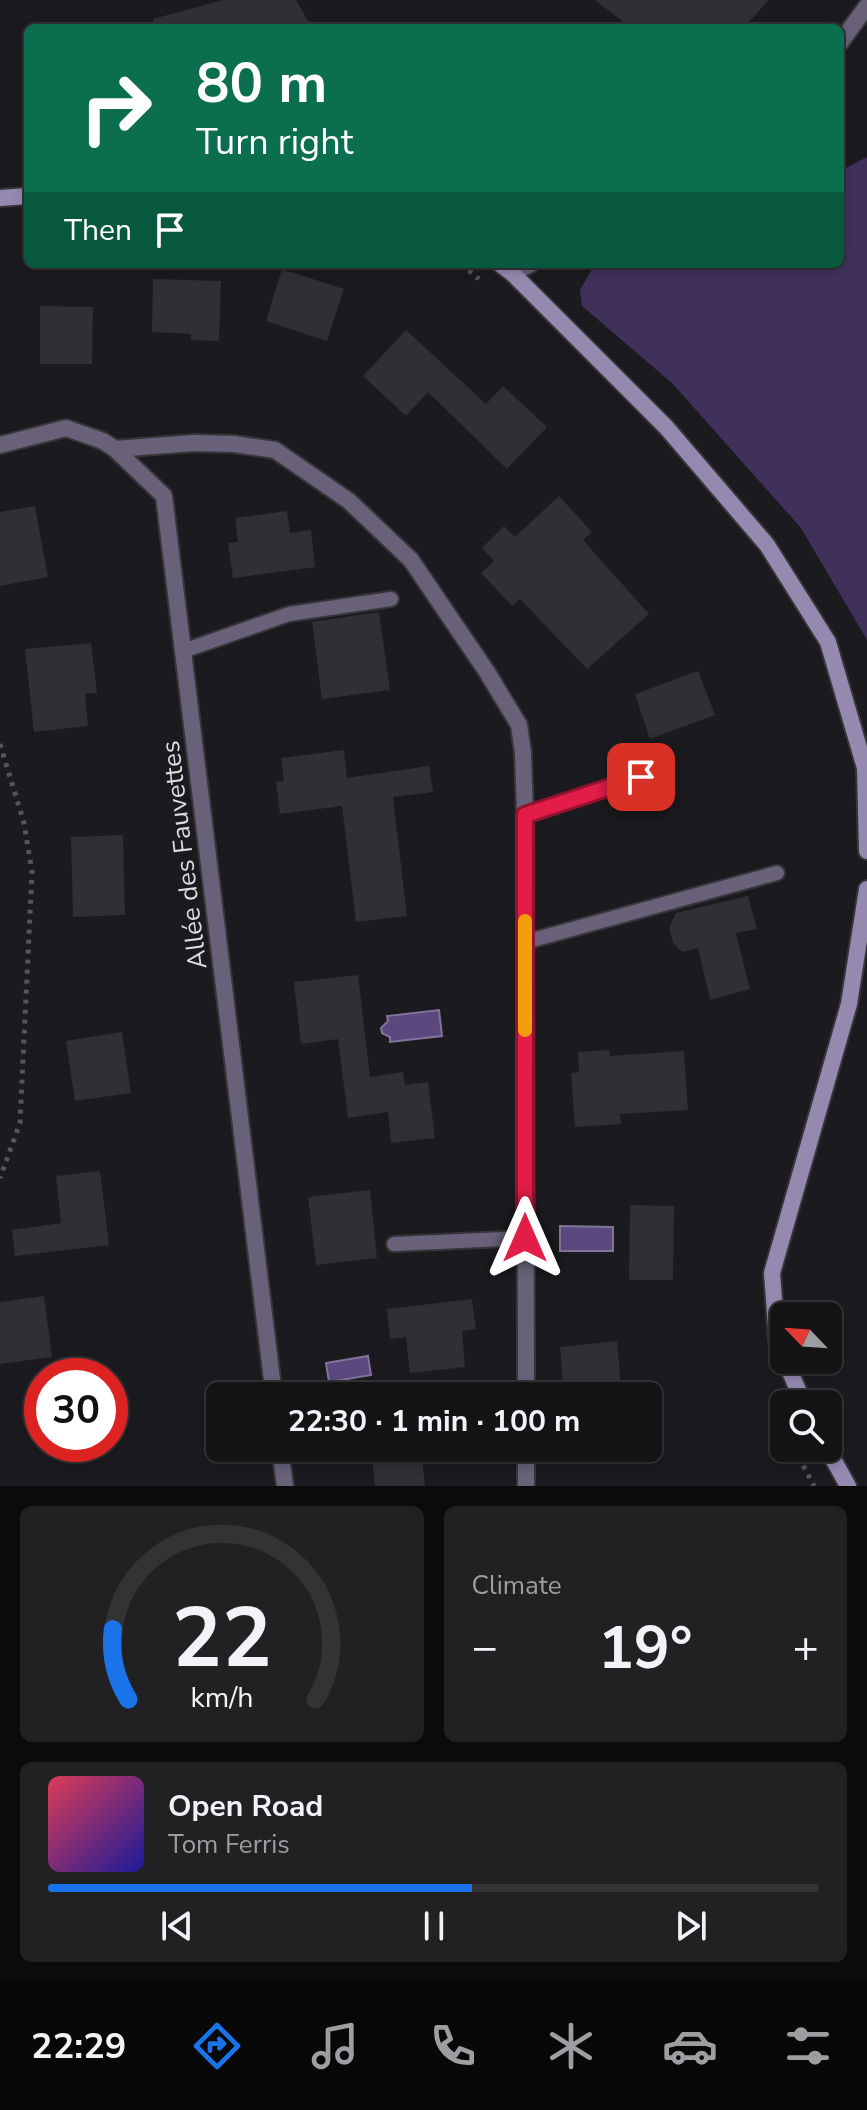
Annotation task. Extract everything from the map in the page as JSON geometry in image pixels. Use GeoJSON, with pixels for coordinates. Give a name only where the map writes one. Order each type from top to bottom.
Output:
{"type":"FeatureCollection","features":[{"type":"Feature","properties":{"kind":"main road"},"geometry":{"type":"LineString","coordinates":[[0,198],[24,196]]}},
{"type":"Feature","properties":{"kind":"main road"},"geometry":{"type":"LineString","coordinates":[[506,269],[666,427],[767,545],[828,642],[865,768],[867,851]]}},
{"type":"Feature","properties":{"kind":"main road"},"geometry":{"type":"LineString","coordinates":[[774,1302],[772,1273],[849,1004],[867,889]]}},
{"type":"Feature","properties":{"kind":"main road"},"geometry":{"type":"LineString","coordinates":[[835,1462],[848,1486]]}},
{"type":"Feature","properties":{"kind":"street"},"geometry":{"type":"LineString","coordinates":[[844,38],[867,6]]}},
{"type":"Feature","properties":{"kind":"street","name":"Allée des Fauvettes"},"geometry":{"type":"LineString","coordinates":[[0,445],[66,428],[103,441],[115,449],[164,496],[272,1382]]}},
{"type":"Feature","properties":{"kind":"street"},"geometry":{"type":"LineString","coordinates":[[115,449],[194,443],[234,444],[275,450],[349,501],[411,560],[519,725],[525,815],[526,1382]]}},
{"type":"Feature","properties":{"kind":"street"},"geometry":{"type":"LineString","coordinates":[[282,1462],[285,1486]]}},
{"type":"Feature","properties":{"kind":"street"},"geometry":{"type":"LineString","coordinates":[[526,1462],[526,1486]]}},
{"type":"Feature","properties":{"kind":"lane"},"geometry":{"type":"LineString","coordinates":[[183,651],[289,614],[391,599]]}},
{"type":"Feature","properties":{"kind":"lane"},"geometry":{"type":"LineString","coordinates":[[525,815],[641,777]]}},
{"type":"Feature","properties":{"kind":"lane"},"geometry":{"type":"LineString","coordinates":[[525,942],[777,873]]}},
{"type":"Feature","properties":{"kind":"lane"},"geometry":{"type":"LineString","coordinates":[[394,1244],[525,1238]]}},
{"type":"Feature","properties":{"kind":"path"},"geometry":{"type":"LineString","coordinates":[[466,268],[484,284]]}},
{"type":"Feature","properties":{"kind":"path"},"geometry":{"type":"LineString","coordinates":[[0,744],[24,823],[32,872],[20,1123],[0,1178]]}},
{"type":"Feature","properties":{"kind":"path"},"geometry":{"type":"LineString","coordinates":[[801,1462],[814,1486]]}},
{"type":"Feature","properties":{"kind":"shaded area"},"geometry":{"type":"Polygon","coordinates":[[[867,157],[867,640],[801,528],[673,384],[582,306],[580,290],[593,268],[844,268],[844,169],[867,157]]]}},
{"type":"Feature","properties":{"kind":"shaded area"},"geometry":{"type":"Polygon","coordinates":[[[439,1010],[442,1036],[390,1042],[390,1037],[382,1033],[387,1016],[439,1010]]]}},
{"type":"Feature","properties":{"kind":"shaded area"},"geometry":{"type":"Polygon","coordinates":[[[560,1226],[613,1227],[613,1251],[560,1251],[560,1226]]]}},
{"type":"Feature","properties":{"kind":"shaded area"},"geometry":{"type":"Polygon","coordinates":[[[368,1356],[371,1375],[329,1382],[326,1363],[368,1356]]]}},
{"type":"Feature","properties":{"kind":"building"},"geometry":{"type":"Polygon","coordinates":[[[223,0],[296,0],[310,24],[154,24],[153,19],[223,0]]]}},
{"type":"Feature","properties":{"kind":"building"},"geometry":{"type":"Polygon","coordinates":[[[595,0],[769,0],[747,24],[626,24],[595,0]]]}},
{"type":"Feature","properties":{"kind":"building"},"geometry":{"type":"Polygon","coordinates":[[[282,269],[344,289],[327,341],[266,321],[282,269]]]}},
{"type":"Feature","properties":{"kind":"building"},"geometry":{"type":"Polygon","coordinates":[[[153,279],[221,281],[219,341],[191,340],[191,334],[152,332],[153,279]]]}},
{"type":"Feature","properties":{"kind":"building"},"geometry":{"type":"Polygon","coordinates":[[[40,306],[93,307],[92,364],[40,364],[40,306]]]}},
{"type":"Feature","properties":{"kind":"building"},"geometry":{"type":"Polygon","coordinates":[[[406,330],[486,404],[503,386],[547,427],[507,469],[428,392],[406,416],[363,376],[406,330]]]}},
{"type":"Feature","properties":{"kind":"building"},"geometry":{"type":"Polygon","coordinates":[[[559,496],[592,532],[583,540],[649,614],[587,669],[520,599],[512,606],[481,573],[494,561],[482,548],[504,526],[515,537],[559,496]]]}},
{"type":"Feature","properties":{"kind":"building"},"geometry":{"type":"Polygon","coordinates":[[[35,506],[48,577],[0,586],[0,512],[35,506]]]}},
{"type":"Feature","properties":{"kind":"building"},"geometry":{"type":"Polygon","coordinates":[[[287,511],[290,533],[311,530],[315,567],[233,578],[228,543],[238,542],[235,518],[287,511]]]}},
{"type":"Feature","properties":{"kind":"building"},"geometry":{"type":"Polygon","coordinates":[[[379,612],[390,690],[322,699],[312,622],[379,612]]]}},
{"type":"Feature","properties":{"kind":"building"},"geometry":{"type":"Polygon","coordinates":[[[91,643],[97,693],[85,694],[88,726],[34,732],[25,649],[91,643]]]}},
{"type":"Feature","properties":{"kind":"building"},"geometry":{"type":"Polygon","coordinates":[[[698,671],[715,715],[650,739],[635,694],[698,671]]]}},
{"type":"Feature","properties":{"kind":"building"},"geometry":{"type":"Polygon","coordinates":[[[344,750],[347,778],[429,766],[433,792],[393,797],[407,916],[356,922],[342,806],[280,814],[276,782],[284,781],[281,758],[344,750]]]}},
{"type":"Feature","properties":{"kind":"building"},"geometry":{"type":"Polygon","coordinates":[[[123,835],[125,915],[73,917],[71,837],[123,835]]]}},
{"type":"Feature","properties":{"kind":"building"},"geometry":{"type":"Polygon","coordinates":[[[748,896],[757,929],[736,933],[750,989],[710,1000],[698,948],[682,952],[673,943],[669,928],[676,913],[748,896]]]}},
{"type":"Feature","properties":{"kind":"building"},"geometry":{"type":"Polygon","coordinates":[[[358,975],[370,1077],[403,1072],[405,1085],[428,1082],[435,1138],[391,1143],[388,1112],[348,1118],[338,1039],[301,1044],[294,982],[358,975]]]}},
{"type":"Feature","properties":{"kind":"building"},"geometry":{"type":"Polygon","coordinates":[[[122,1032],[131,1093],[75,1101],[66,1041],[122,1032]]]}},
{"type":"Feature","properties":{"kind":"building"},"geometry":{"type":"Polygon","coordinates":[[[609,1050],[610,1056],[684,1051],[688,1110],[620,1114],[621,1124],[575,1127],[571,1073],[579,1072],[578,1052],[609,1050]]]}},
{"type":"Feature","properties":{"kind":"building"},"geometry":{"type":"Polygon","coordinates":[[[100,1171],[109,1245],[15,1256],[12,1230],[61,1223],[56,1176],[100,1171]]]}},
{"type":"Feature","properties":{"kind":"building"},"geometry":{"type":"Polygon","coordinates":[[[370,1190],[377,1258],[316,1265],[308,1197],[370,1190]]]}},
{"type":"Feature","properties":{"kind":"building"},"geometry":{"type":"Polygon","coordinates":[[[630,1205],[674,1206],[673,1280],[629,1280],[630,1205]]]}},
{"type":"Feature","properties":{"kind":"building"},"geometry":{"type":"Polygon","coordinates":[[[44,1296],[52,1357],[24,1358],[24,1361],[0,1364],[0,1302],[44,1296]]]}},
{"type":"Feature","properties":{"kind":"building"},"geometry":{"type":"Polygon","coordinates":[[[472,1299],[476,1329],[462,1331],[465,1367],[410,1373],[406,1337],[390,1339],[387,1309],[472,1299]]]}},
{"type":"Feature","properties":{"kind":"building"},"geometry":{"type":"Polygon","coordinates":[[[617,1341],[621,1382],[563,1382],[560,1347],[617,1341]]]}},
{"type":"Feature","properties":{"kind":"building"},"geometry":{"type":"Polygon","coordinates":[[[372,1462],[422,1462],[425,1486],[375,1486],[372,1462]]]}},
{"type":"Feature","properties":{"kind":"slow traffic"},"geometry":{"type":"LineString","coordinates":[[525,921],[525,1030]]}},
{"type":"Feature","properties":{"kind":"route"},"geometry":{"type":"LineString","coordinates":[[525,1238],[525,815],[641,777]]}}]}
